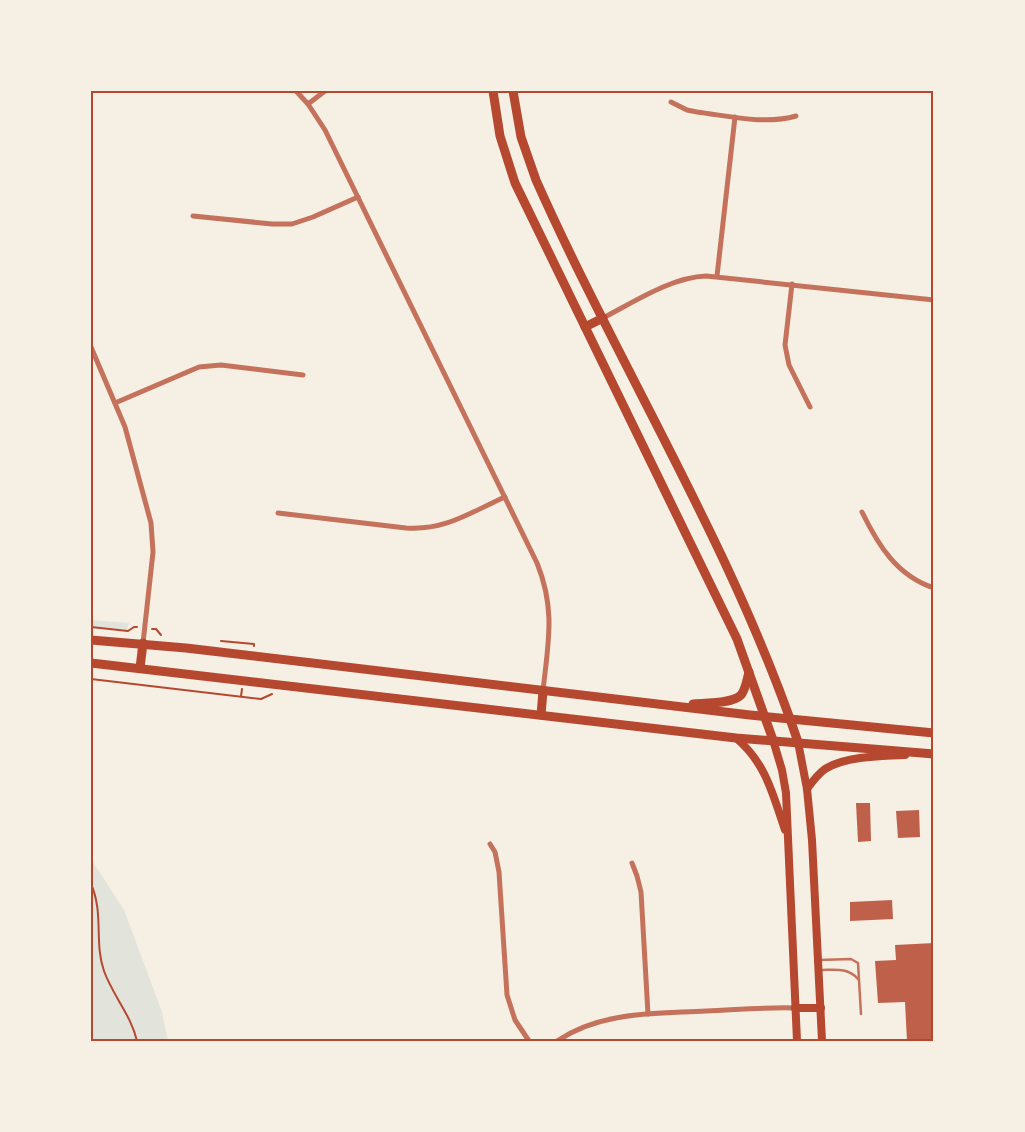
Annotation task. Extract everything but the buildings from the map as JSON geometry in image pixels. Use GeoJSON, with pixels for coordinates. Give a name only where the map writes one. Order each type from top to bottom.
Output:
{"type":"FeatureCollection","features":[{"type":"Feature","properties":{"kind":"main road"},"geometry":{"type":"LineString","coordinates":[[493,91],[500,136],[515,183],[737,639],[750,670],[773,740],[782,770],[786,793],[796,1041]]}},
{"type":"Feature","properties":{"kind":"main road"},"geometry":{"type":"LineString","coordinates":[[513,91],[521,137],[536,180],[728,568],[761,644],[798,742],[806,789],[814,868],[822,1041]]}},
{"type":"Feature","properties":{"kind":"main road"},"geometry":{"type":"LineString","coordinates":[[585,327],[603,318]]}},
{"type":"Feature","properties":{"kind":"main road"},"geometry":{"type":"LineString","coordinates":[[91,640],[143,643],[765,717],[934,734]]}},
{"type":"Feature","properties":{"kind":"main road"},"geometry":{"type":"LineString","coordinates":[[140,668],[143,643]]}},
{"type":"Feature","properties":{"kind":"main road"},"geometry":{"type":"LineString","coordinates":[[91,663],[736,738],[934,754]]}},
{"type":"Feature","properties":{"kind":"main road"},"geometry":{"type":"LineString","coordinates":[[675,705],[725,701],[736,698],[746,686],[750,670]]}},
{"type":"Feature","properties":{"kind":"main road"},"geometry":{"type":"LineString","coordinates":[[540,715],[543,690]]}},
{"type":"Feature","properties":{"kind":"main road"},"geometry":{"type":"LineString","coordinates":[[736,738],[757,759],[771,788],[788,839]]}},
{"type":"Feature","properties":{"kind":"main road"},"geometry":{"type":"LineString","coordinates":[[806,789],[824,770],[836,764],[873,757],[920,753]]}},
{"type":"Feature","properties":{"kind":"main road"},"geometry":{"type":"LineString","coordinates":[[794,1008],[820,1008]]}},
{"type":"Feature","properties":{"kind":"street"},"geometry":{"type":"LineString","coordinates":[[296,91],[308,104],[325,130],[537,563],[548,594],[550,612],[550,634],[543,690]]}},
{"type":"Feature","properties":{"kind":"street"},"geometry":{"type":"LineString","coordinates":[[308,104],[326,91]]}},
{"type":"Feature","properties":{"kind":"street"},"geometry":{"type":"LineString","coordinates":[[671,102],[687,110],[735,117],[778,120],[796,116]]}},
{"type":"Feature","properties":{"kind":"street"},"geometry":{"type":"LineString","coordinates":[[717,276],[735,117]]}},
{"type":"Feature","properties":{"kind":"street"},"geometry":{"type":"LineString","coordinates":[[193,216],[272,224],[292,224],[358,197]]}},
{"type":"Feature","properties":{"kind":"street"},"geometry":{"type":"LineString","coordinates":[[603,318],[674,283],[697,276],[717,276],[934,300]]}},
{"type":"Feature","properties":{"kind":"street"},"geometry":{"type":"LineString","coordinates":[[792,284],[785,345],[786,355],[810,408]]}},
{"type":"Feature","properties":{"kind":"street"},"geometry":{"type":"LineString","coordinates":[[91,347],[129,439],[151,523],[153,552],[143,643]]}},
{"type":"Feature","properties":{"kind":"street"},"geometry":{"type":"LineString","coordinates":[[115,403],[199,367],[221,366],[303,375]]}},
{"type":"Feature","properties":{"kind":"street"},"geometry":{"type":"LineString","coordinates":[[278,513],[426,529],[446,525],[505,497]]}},
{"type":"Feature","properties":{"kind":"street"},"geometry":{"type":"LineString","coordinates":[[862,512],[878,543],[897,567],[911,577],[934,588]]}},
{"type":"Feature","properties":{"kind":"street"},"geometry":{"type":"LineString","coordinates":[[490,844],[495,852],[499,872],[507,994],[515,1020],[529,1041]]}},
{"type":"Feature","properties":{"kind":"street"},"geometry":{"type":"LineString","coordinates":[[632,863],[638,876],[641,892],[648,1014]]}},
{"type":"Feature","properties":{"kind":"street"},"geometry":{"type":"LineString","coordinates":[[557,1041],[587,1025],[615,1018],[648,1014],[794,1008]]}},
{"type":"Feature","properties":{"kind":"lane"},"geometry":{"type":"LineString","coordinates":[[818,960],[844,959],[855,961],[859,967],[861,1014]]}},
{"type":"Feature","properties":{"kind":"lane"},"geometry":{"type":"LineString","coordinates":[[819,970],[848,971],[853,973],[859,980]]}},
{"type":"Feature","properties":{"kind":"path"},"geometry":{"type":"LineString","coordinates":[[91,627],[128,631],[134,626]]}},
{"type":"Feature","properties":{"kind":"path"},"geometry":{"type":"LineString","coordinates":[[91,679],[261,699]]}},
{"type":"Feature","properties":{"kind":"path"},"geometry":{"type":"LineString","coordinates":[[91,884],[99,913],[101,955],[104,972],[130,1020],[137,1041]]}},
{"type":"Feature","properties":{"kind":"shaded area"},"geometry":{"type":"Polygon","coordinates":[[[91,620],[129,623],[127,630],[101,627],[91,630],[91,620]]]}},
{"type":"Feature","properties":{"kind":"shaded area"},"geometry":{"type":"Polygon","coordinates":[[[91,859],[124,910],[162,1012],[168,1041],[91,1041],[91,859]]]}}]}
